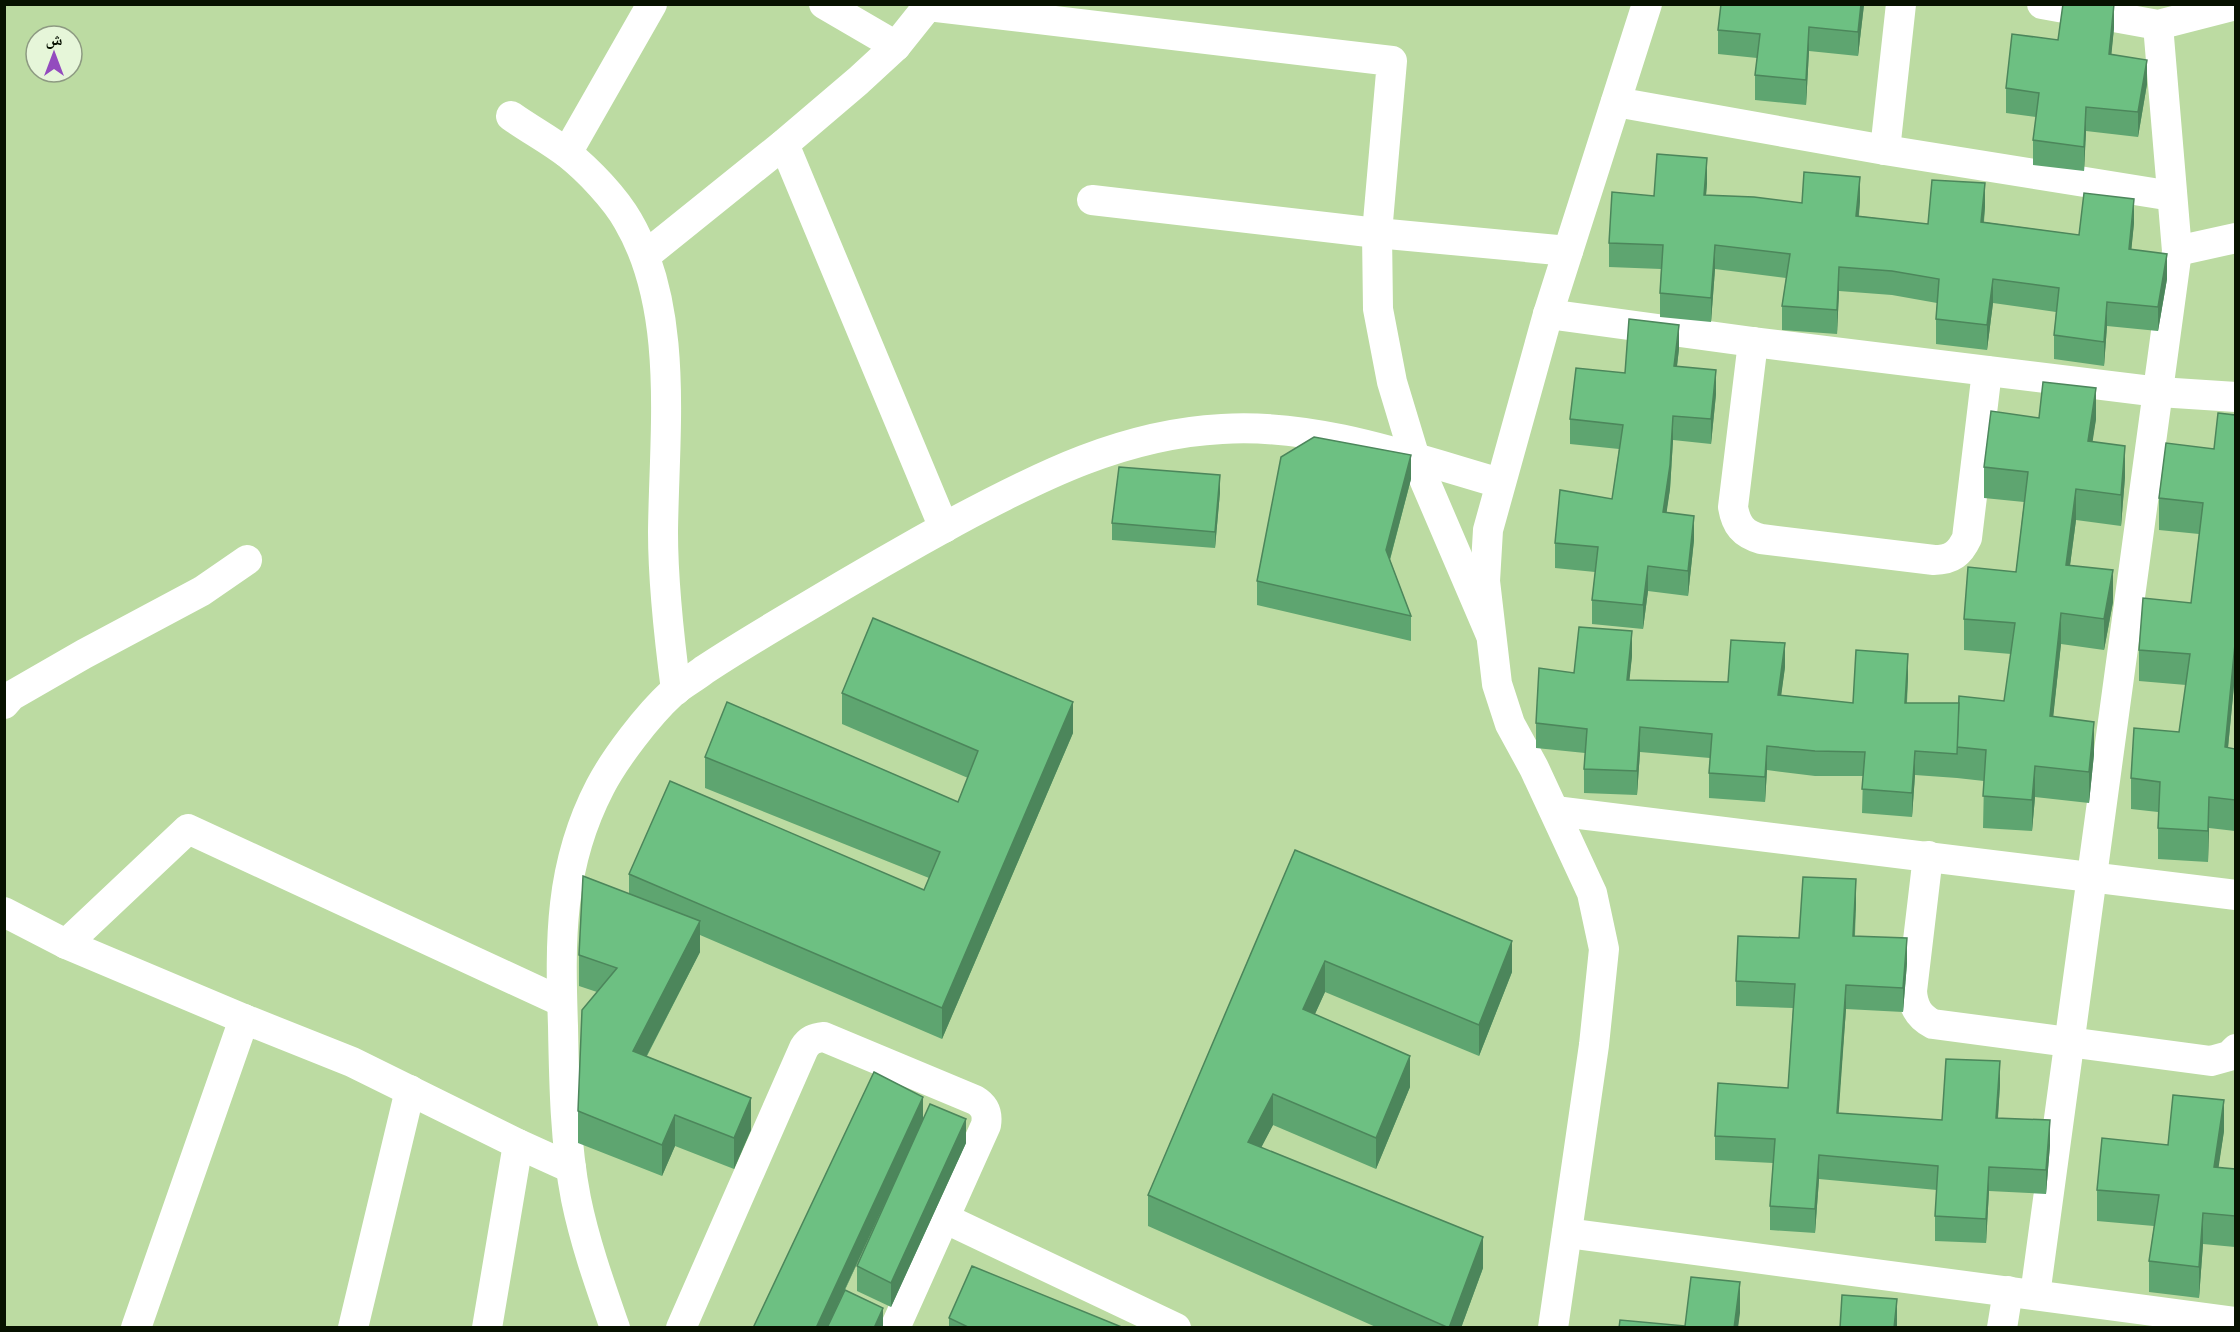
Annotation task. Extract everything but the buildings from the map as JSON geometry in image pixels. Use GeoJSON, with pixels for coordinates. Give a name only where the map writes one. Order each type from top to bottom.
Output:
{"type":"FeatureCollection","features":[{"type":"Feature","properties":{"kind":"street"},"geometry":{"type":"LineString","coordinates":[[567,153],[652,4]]}},
{"type":"Feature","properties":{"kind":"street"},"geometry":{"type":"LineString","coordinates":[[824,4],[896,46]]}},
{"type":"Feature","properties":{"kind":"street"},"geometry":{"type":"LineString","coordinates":[[1553,1328],[1594,1044],[1604,949],[1592,892],[1555,811],[1510,724],[1497,684],[1485,581],[1488,530],[1548,314],[1647,4]]}},
{"type":"Feature","properties":{"kind":"street"},"geometry":{"type":"LineString","coordinates":[[1885,150],[1902,4]]}},
{"type":"Feature","properties":{"kind":"street"},"geometry":{"type":"LineString","coordinates":[[2042,4],[2157,25],[2235,5]]}},
{"type":"Feature","properties":{"kind":"street"},"geometry":{"type":"LineString","coordinates":[[646,255],[784,144],[896,46],[928,5],[1392,61],[1377,233],[1378,309],[1392,382],[1415,458],[1490,633]]}},
{"type":"Feature","properties":{"kind":"street"},"geometry":{"type":"LineString","coordinates":[[2002,1328],[2022,1293],[2070,1042],[2177,251],[2157,25]]}},
{"type":"Feature","properties":{"kind":"street"},"geometry":{"type":"LineString","coordinates":[[1616,102],[1885,150],[2172,196]]}},
{"type":"Feature","properties":{"kind":"street"},"geometry":{"type":"LineString","coordinates":[[511,116],[567,153],[613,201],[627,219],[646,255],[654,281],[661,321],[666,406],[664,579],[676,690]]}},
{"type":"Feature","properties":{"kind":"street"},"geometry":{"type":"LineString","coordinates":[[784,144],[944,528]]}},
{"type":"Feature","properties":{"kind":"street"},"geometry":{"type":"LineString","coordinates":[[1092,200],[1377,233],[1568,251]]}},
{"type":"Feature","properties":{"kind":"street"},"geometry":{"type":"LineString","coordinates":[[2177,251],[2235,238]]}},
{"type":"Feature","properties":{"kind":"street"},"geometry":{"type":"LineString","coordinates":[[1548,314],[2159,392],[2235,397]]}},
{"type":"Feature","properties":{"kind":"street"},"geometry":{"type":"LineString","coordinates":[[1754,342],[1733,507],[1740,528],[1749,536],[1761,539],[1934,560],[1945,560],[1954,556],[1962,548],[1967,538],[1987,371]]}},
{"type":"Feature","properties":{"kind":"street"},"geometry":{"type":"LineString","coordinates":[[615,1328],[595,1271],[571,1168],[564,1073],[560,952],[566,891],[579,837],[601,785],[656,709],[676,690],[734,650],[890,557],[1055,470],[1110,450],[1167,434],[1225,428],[1308,432],[1415,458],[1500,483]]}},
{"type":"Feature","properties":{"kind":"street"},"geometry":{"type":"LineString","coordinates":[[4,704],[11,696],[201,591],[247,560]]}},
{"type":"Feature","properties":{"kind":"street"},"geometry":{"type":"LineString","coordinates":[[1555,811],[2235,895]]}},
{"type":"Feature","properties":{"kind":"street"},"geometry":{"type":"LineString","coordinates":[[66,944],[188,829],[562,1002]]}},
{"type":"Feature","properties":{"kind":"street"},"geometry":{"type":"LineString","coordinates":[[1928,856],[1912,991],[1917,1012],[1924,1020],[1933,1024],[2211,1061],[2229,1056],[2235,1049]]}},
{"type":"Feature","properties":{"kind":"street"},"geometry":{"type":"LineString","coordinates":[[4,912],[66,944],[352,1062],[571,1168]]}},
{"type":"Feature","properties":{"kind":"street"},"geometry":{"type":"LineString","coordinates":[[136,1328],[244,1019]]}},
{"type":"Feature","properties":{"kind":"street"},"geometry":{"type":"LineString","coordinates":[[681,1328],[804,1048],[816,1037],[831,1039],[982,1104],[987,1117],[986,1125],[895,1328]]}},
{"type":"Feature","properties":{"kind":"street"},"geometry":{"type":"LineString","coordinates":[[353,1328],[410,1090]]}},
{"type":"Feature","properties":{"kind":"street"},"geometry":{"type":"LineString","coordinates":[[487,1328],[518,1144]]}},
{"type":"Feature","properties":{"kind":"street"},"geometry":{"type":"LineString","coordinates":[[944,1218],[1176,1328]]}},
{"type":"Feature","properties":{"kind":"street"},"geometry":{"type":"LineString","coordinates":[[1567,1233],[2235,1322]]}}]}
